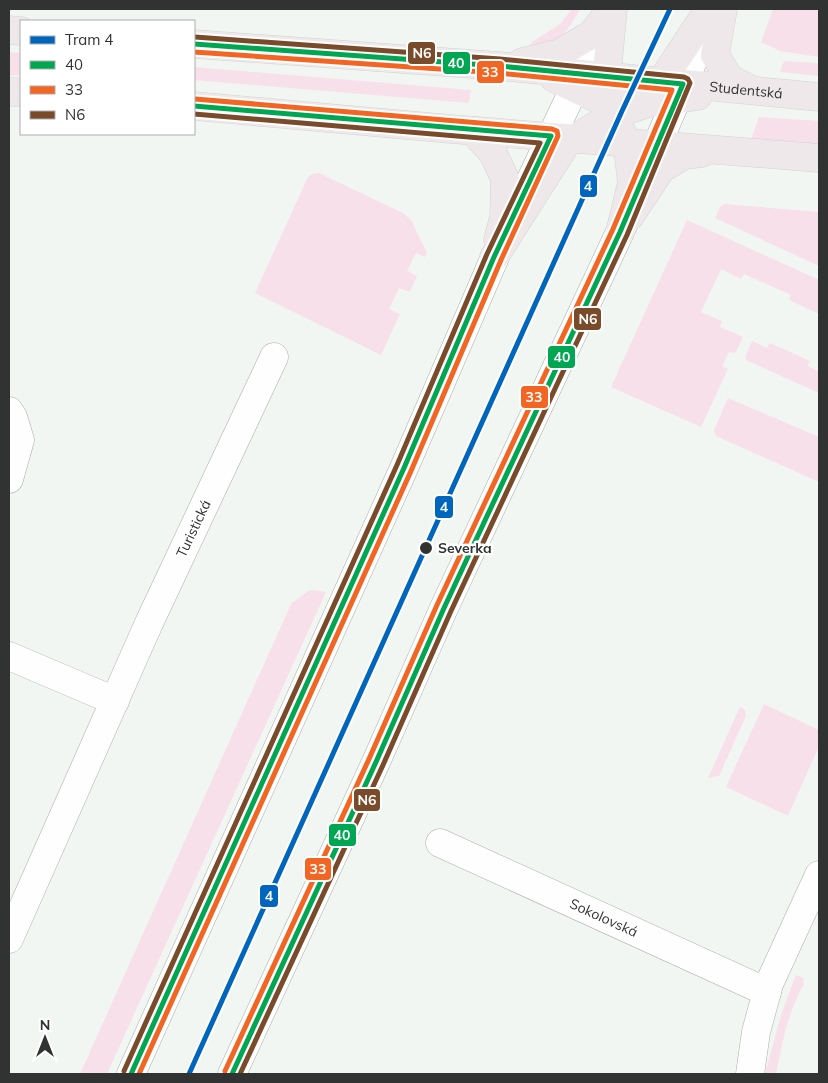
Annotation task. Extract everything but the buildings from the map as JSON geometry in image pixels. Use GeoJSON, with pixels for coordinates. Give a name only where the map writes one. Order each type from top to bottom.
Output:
{"type":"FeatureCollection","features":[{"type":"Feature","properties":{"kind":"main road"},"geometry":{"type":"LineString","coordinates":[[504,67],[560,53],[592,34],[612,9]]}},
{"type":"Feature","properties":{"kind":"main road"},"geometry":{"type":"LineString","coordinates":[[608,119],[608,62],[612,9]]}},
{"type":"Feature","properties":{"kind":"main road"},"geometry":{"type":"LineString","coordinates":[[131,1074],[404,468],[494,257],[561,134],[577,81],[612,9]]}},
{"type":"Feature","properties":{"kind":"main road"},"geometry":{"type":"LineString","coordinates":[[232,1074],[376,762],[444,608],[620,232],[658,141],[674,88],[709,9]]}},
{"type":"Feature","properties":{"kind":"main road"},"geometry":{"type":"LineString","coordinates":[[561,134],[608,119],[674,88],[716,9]]}},
{"type":"Feature","properties":{"kind":"main road"},"geometry":{"type":"LineString","coordinates":[[723,9],[715,55],[729,78],[753,91]]}},
{"type":"Feature","properties":{"kind":"main road","name":"Studentská"},"geometry":{"type":"LineString","coordinates":[[195,44],[504,67],[577,81],[609,77],[674,88],[819,96]]}},
{"type":"Feature","properties":{"kind":"main road"},"geometry":{"type":"LineString","coordinates":[[577,81],[608,107],[608,119],[627,142],[632,182],[620,232]]}},
{"type":"Feature","properties":{"kind":"main road"},"geometry":{"type":"LineString","coordinates":[[195,106],[473,130],[561,134],[627,142],[658,141],[732,151],[819,158]]}},
{"type":"Feature","properties":{"kind":"main road"},"geometry":{"type":"LineString","coordinates":[[608,119],[658,141]]}},
{"type":"Feature","properties":{"kind":"main road"},"geometry":{"type":"LineString","coordinates":[[473,130],[493,153],[505,179],[504,217],[494,257]]}},
{"type":"Feature","properties":{"kind":"main road"},"geometry":{"type":"LineString","coordinates":[[620,232],[661,169],[684,155],[732,151]]}},
{"type":"Feature","properties":{"kind":"main road","name":"Turistická"},"geometry":{"type":"LineString","coordinates":[[9,939],[153,615],[274,358]]}},
{"type":"Feature","properties":{"kind":"main road"},"geometry":{"type":"LineString","coordinates":[[9,411],[13,417],[20,440],[9,479]]}},
{"type":"Feature","properties":{"kind":"main road"},"geometry":{"type":"LineString","coordinates":[[9,656],[115,700]]}},
{"type":"Feature","properties":{"kind":"main road","name":"Sokolovská"},"geometry":{"type":"LineString","coordinates":[[440,843],[767,992]]}},
{"type":"Feature","properties":{"kind":"main road"},"geometry":{"type":"LineString","coordinates":[[750,1074],[756,1032],[769,984],[817,887]]}},
{"type":"Feature","properties":{"kind":"shaded area"},"geometry":{"type":"Polygon","coordinates":[[[572,9],[580,9],[569,27],[559,38],[526,52],[532,42],[560,24],[572,9]]]}},
{"type":"Feature","properties":{"kind":"shaded area"},"geometry":{"type":"Polygon","coordinates":[[[773,9],[819,9],[819,57],[780,51],[761,42],[773,9]]]}},
{"type":"Feature","properties":{"kind":"shaded area"},"geometry":{"type":"Polygon","coordinates":[[[9,52],[20,53],[20,75],[9,76],[9,52]]]}},
{"type":"Feature","properties":{"kind":"shaded area"},"geometry":{"type":"Polygon","coordinates":[[[784,61],[819,63],[819,76],[780,72],[784,61]]]}},
{"type":"Feature","properties":{"kind":"shaded area"},"geometry":{"type":"Polygon","coordinates":[[[195,67],[471,90],[469,103],[195,80],[195,67]]]}},
{"type":"Feature","properties":{"kind":"shaded area"},"geometry":{"type":"Polygon","coordinates":[[[759,117],[819,121],[819,145],[751,139],[759,117]]]}},
{"type":"Feature","properties":{"kind":"shaded area"},"geometry":{"type":"Polygon","coordinates":[[[319,173],[403,213],[411,220],[427,253],[425,257],[416,253],[407,271],[417,276],[410,292],[399,288],[389,309],[400,314],[381,355],[255,293],[308,177],[319,173]]]}},
{"type":"Feature","properties":{"kind":"shaded area"},"geometry":{"type":"Polygon","coordinates":[[[724,204],[819,212],[819,266],[715,218],[720,207],[724,204]]]}},
{"type":"Feature","properties":{"kind":"shaded area"},"geometry":{"type":"Polygon","coordinates":[[[687,220],[819,280],[819,314],[789,300],[791,295],[744,274],[741,279],[721,269],[701,312],[722,321],[720,327],[743,337],[736,352],[729,352],[722,366],[728,369],[701,427],[611,387],[687,220]]]}},
{"type":"Feature","properties":{"kind":"shaded area"},"geometry":{"type":"Polygon","coordinates":[[[752,341],[767,348],[770,343],[810,361],[807,366],[819,371],[819,393],[746,360],[745,357],[752,341]]]}},
{"type":"Feature","properties":{"kind":"shaded area"},"geometry":{"type":"Polygon","coordinates":[[[728,398],[819,437],[819,482],[716,436],[714,430],[728,398]]]}},
{"type":"Feature","properties":{"kind":"shaded area"},"geometry":{"type":"Polygon","coordinates":[[[308,591],[326,592],[107,1074],[80,1074],[291,604],[308,591]]]}},
{"type":"Feature","properties":{"kind":"shaded area"},"geometry":{"type":"Polygon","coordinates":[[[764,704],[819,730],[819,746],[788,816],[726,787],[764,704]]]}},
{"type":"Feature","properties":{"kind":"shaded area"},"geometry":{"type":"Polygon","coordinates":[[[740,707],[745,710],[746,716],[719,776],[708,778],[740,707]]]}},
{"type":"Feature","properties":{"kind":"shaded area"},"geometry":{"type":"Polygon","coordinates":[[[796,975],[803,978],[804,984],[798,995],[783,1039],[776,1074],[765,1074],[781,1015],[796,975]]]}},
{"type":"Feature","properties":{"kind":"tram line","name":"4"},"geometry":{"type":"LineString","coordinates":[[189,1074],[622,111],[670,9]]}},
{"type":"Feature","properties":{"kind":"transit line","name":"N6"},"geometry":{"type":"LineString","coordinates":[[195,37],[500,59],[684,77],[690,83],[627,235],[451,611],[383,765],[240,1074]]}},
{"type":"Feature","properties":{"kind":"transit line","name":"40"},"geometry":{"type":"LineString","coordinates":[[195,44],[499,66],[683,84],[620,232],[444,608],[376,762],[232,1074]]}},
{"type":"Feature","properties":{"kind":"transit line","name":"33"},"geometry":{"type":"LineString","coordinates":[[195,52],[498,73],[672,90],[613,229],[437,605],[369,759],[225,1071]]}},
{"type":"Feature","properties":{"kind":"transit line","name":"33"},"geometry":{"type":"LineString","coordinates":[[139,1074],[411,471],[501,260],[558,136],[557,131],[552,129],[195,99]]}},
{"type":"Feature","properties":{"kind":"transit line","name":"40"},"geometry":{"type":"LineString","coordinates":[[131,1074],[404,468],[494,257],[551,136],[195,106]]}},
{"type":"Feature","properties":{"kind":"transit line","name":"N6"},"geometry":{"type":"LineString","coordinates":[[124,1071],[397,465],[487,254],[540,143],[195,114]]}},
{"type":"Feature","properties":{"kind":"place","name":"Severka"},"geometry":{"type":"Point","coordinates":[426,548]}}]}
